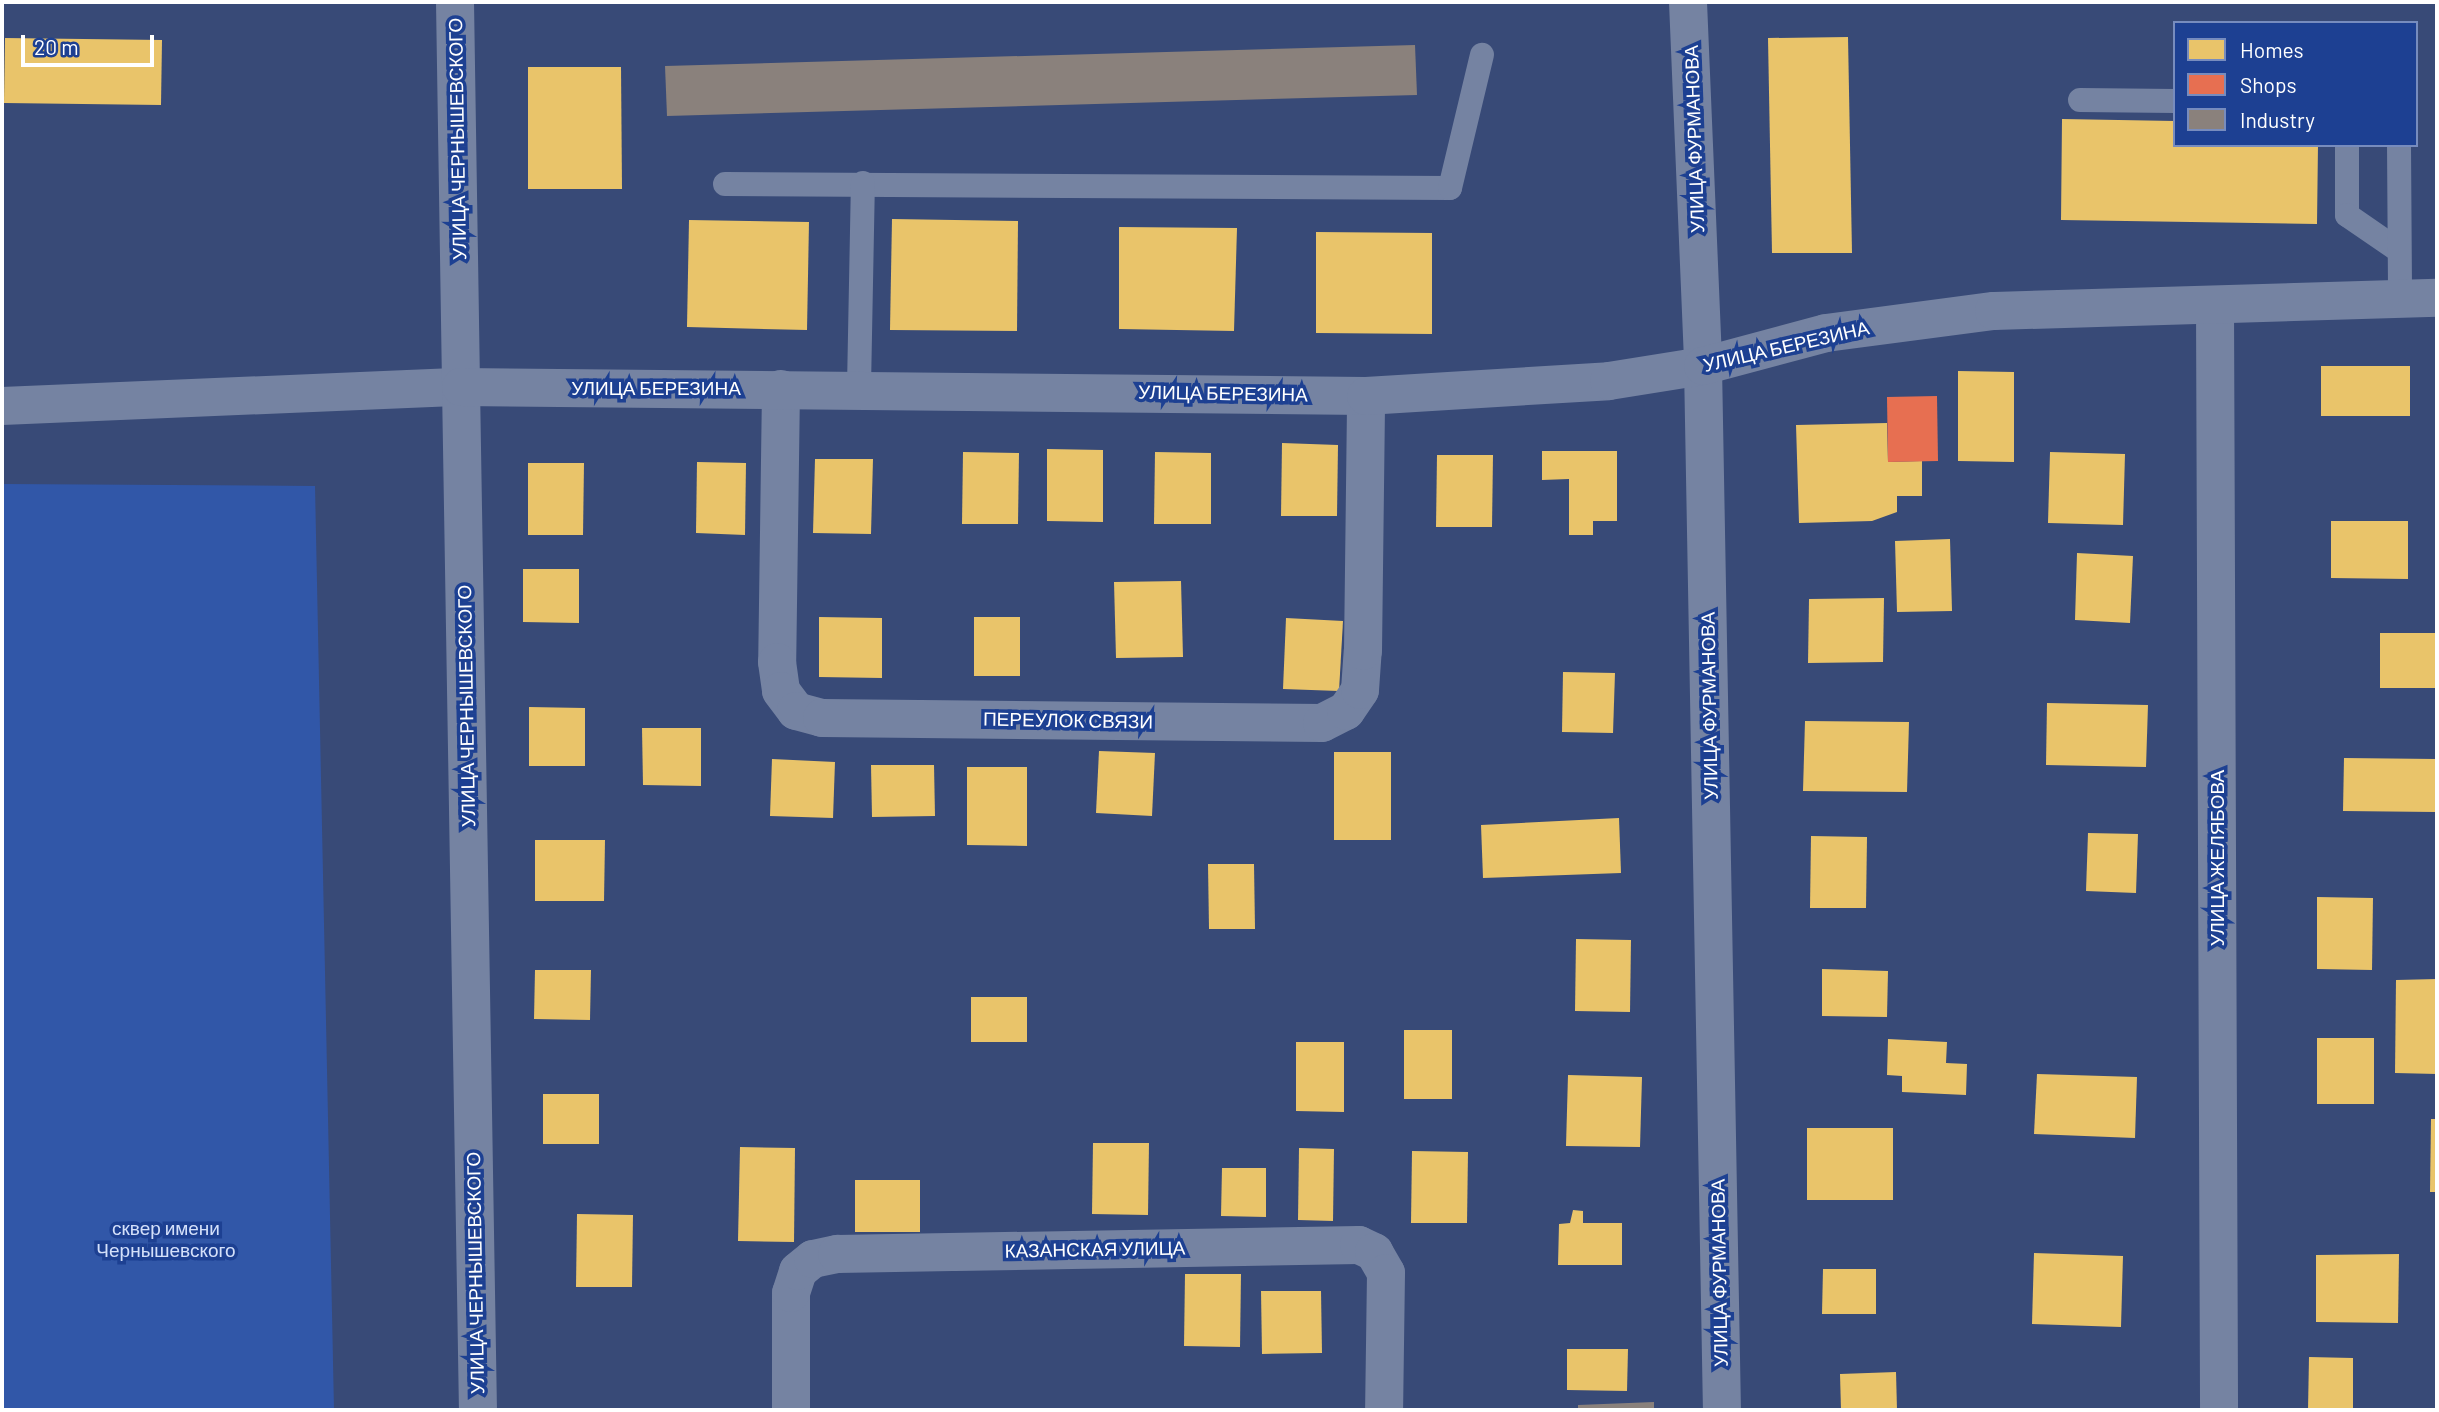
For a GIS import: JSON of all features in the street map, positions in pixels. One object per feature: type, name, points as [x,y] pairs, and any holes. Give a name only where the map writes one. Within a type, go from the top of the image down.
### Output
[{"type":"street","name":"УЛИЦА ЧЕРНЫШЕВСКОГО","points":[[455,2],[478,1410]]},
{"type":"street","name":"УЛИЦА ФУРМАНОВА","points":[[1688,2],[1703,366],[1722,1410]]},
{"type":"street","name":"УЛИЦА БЕРЕЗИНА","points":[[2,406],[461,387],[859,387],[1366,396],[1609,381],[1703,366],[1826,333],[1994,311],[2437,298]]},
{"type":"street","name":"УЛИЦА ЖЕЛЯБОВА","points":[[2215,306],[2218,1410]]},
{"type":"street","name":"ПЕРЕУЛОК СВЯЗИ","points":[[781,389],[777,662],[781,691],[796,711],[822,718],[1322,723],[1346,711],[1360,690],[1363,651],[1366,396]]},
{"type":"street","name":"КАЗАНСКАЯ УЛИЦА","points":[[791,1410],[791,1293],[798,1271],[813,1259],[836,1254],[1359,1245],[1374,1252],[1386,1273],[1384,1410]]},
{"type":"lane","points":[[724,184],[1450,188],[1482,55]]},
{"type":"lane","points":[[2080,100],[2173,101]]},
{"type":"lane","points":[[2347,147],[2347,215],[2398,250]]},
{"type":"lane","points":[[2399,147],[2400,298]]},
{"type":"lane","points":[[859,387],[863,183]]},
{"type":"green space","name":"сквер имени Чернышевского","points":[[2,484],[315,486],[334,1410],[2,1410]]},
{"type":"building: Homes","points":[[1848,37],[1852,253],[1772,253],[1768,38]]},
{"type":"building: Homes","points":[[5,38],[162,40],[161,105],[4,103]]},
{"type":"building: Homes","points":[[528,67],[621,67],[622,189],[528,189]]},
{"type":"building: Homes","points":[[2062,119],[2173,121],[2173,147],[2318,147],[2317,224],[2061,220]]},
{"type":"building: Homes","points":[[892,219],[1018,221],[1017,331],[890,330]]},
{"type":"building: Homes","points":[[689,220],[809,222],[807,330],[687,327]]},
{"type":"building: Homes","points":[[1119,227],[1237,228],[1234,331],[1119,329]]},
{"type":"building: Homes","points":[[1316,232],[1432,233],[1432,334],[1316,333]]},
{"type":"building: Homes","points":[[2321,366],[2410,366],[2410,416],[2321,416]]},
{"type":"building: Homes","points":[[1958,371],[2014,372],[2014,462],[1958,461]]},
{"type":"building: Homes","points":[[1887,423],[1888,462],[1922,461],[1922,496],[1897,496],[1897,512],[1872,521],[1799,523],[1796,425]]},
{"type":"building: Homes","points":[[1282,443],[1338,445],[1337,516],[1281,516]]},
{"type":"building: Homes","points":[[1047,449],[1103,450],[1103,522],[1047,521]]},
{"type":"building: Homes","points":[[1542,451],[1617,451],[1617,521],[1593,521],[1593,535],[1569,535],[1569,479],[1542,480]]},
{"type":"building: Homes","points":[[963,452],[1019,453],[1018,524],[962,524]]},
{"type":"building: Homes","points":[[1155,452],[1211,453],[1211,524],[1154,524]]},
{"type":"building: Homes","points":[[2050,452],[2125,454],[2123,525],[2048,523]]},
{"type":"building: Homes","points":[[1437,455],[1493,455],[1492,527],[1436,527]]},
{"type":"building: Homes","points":[[815,459],[873,459],[871,534],[813,533]]},
{"type":"building: Homes","points":[[697,462],[746,463],[745,535],[696,533]]},
{"type":"building: Homes","points":[[528,463],[584,463],[583,535],[528,535]]},
{"type":"building: Homes","points":[[2331,521],[2408,521],[2408,579],[2331,578]]},
{"type":"building: Homes","points":[[1950,539],[1952,611],[1897,612],[1895,541]]},
{"type":"building: Homes","points":[[2077,553],[2133,556],[2130,623],[2075,620]]},
{"type":"building: Homes","points":[[523,569],[579,569],[579,623],[523,622]]},
{"type":"building: Homes","points":[[1181,581],[1183,657],[1116,658],[1114,582]]},
{"type":"building: Homes","points":[[1884,598],[1883,662],[1808,663],[1809,599]]},
{"type":"building: Homes","points":[[819,617],[882,618],[882,678],[819,677]]},
{"type":"building: Homes","points":[[974,617],[1020,617],[1020,676],[974,676]]},
{"type":"building: Homes","points":[[1286,618],[1343,621],[1339,691],[1283,689]]},
{"type":"building: Homes","points":[[2380,633],[2435,633],[2436,688],[2380,688]]},
{"type":"building: Homes","points":[[1563,672],[1615,673],[1613,733],[1562,732]]},
{"type":"building: Homes","points":[[2047,703],[2148,705],[2146,767],[2046,765]]},
{"type":"building: Homes","points":[[529,707],[585,708],[585,766],[529,766]]},
{"type":"building: Homes","points":[[1805,721],[1909,722],[1907,792],[1803,791]]},
{"type":"building: Homes","points":[[642,728],[701,728],[701,786],[643,785]]},
{"type":"building: Homes","points":[[1099,751],[1155,753],[1152,816],[1096,813]]},
{"type":"building: Homes","points":[[1334,752],[1391,752],[1391,840],[1334,840]]},
{"type":"building: Homes","points":[[2344,758],[2436,759],[2435,812],[2343,811]]},
{"type":"building: Homes","points":[[772,759],[835,762],[833,818],[770,816]]},
{"type":"building: Homes","points":[[871,765],[934,765],[935,816],[872,817]]},
{"type":"building: Homes","points":[[967,767],[1027,767],[1027,846],[967,845]]},
{"type":"building: Homes","points":[[1619,818],[1621,873],[1483,878],[1481,825]]},
{"type":"building: Homes","points":[[2088,833],[2138,834],[2136,893],[2086,891]]},
{"type":"building: Homes","points":[[1811,836],[1867,837],[1866,908],[1810,908]]},
{"type":"building: Homes","points":[[535,840],[605,840],[604,901],[535,901]]},
{"type":"building: Homes","points":[[1208,864],[1254,864],[1255,929],[1209,929]]},
{"type":"building: Homes","points":[[2317,897],[2373,898],[2372,970],[2317,969]]},
{"type":"building: Homes","points":[[1576,939],[1631,940],[1630,1012],[1575,1011]]},
{"type":"building: Homes","points":[[1822,969],[1888,971],[1887,1017],[1822,1016]]},
{"type":"building: Homes","points":[[535,970],[591,970],[590,1020],[534,1019]]},
{"type":"building: Homes","points":[[2437,979],[2437,1074],[2395,1073],[2396,980]]},
{"type":"building: Homes","points":[[971,997],[1027,997],[1027,1042],[971,1042]]},
{"type":"building: Homes","points":[[1404,1030],[1452,1030],[1452,1099],[1404,1099]]},
{"type":"building: Homes","points":[[2317,1038],[2374,1038],[2374,1104],[2317,1104]]},
{"type":"building: Homes","points":[[1888,1039],[1947,1042],[1946,1063],[1967,1064],[1966,1095],[1902,1092],[1902,1076],[1887,1075]]},
{"type":"building: Homes","points":[[1296,1042],[1344,1042],[1344,1112],[1296,1111]]},
{"type":"building: Homes","points":[[2037,1074],[2137,1077],[2135,1138],[2034,1134]]},
{"type":"building: Homes","points":[[1568,1075],[1642,1077],[1640,1147],[1566,1146]]},
{"type":"building: Homes","points":[[543,1094],[599,1094],[599,1144],[543,1144]]},
{"type":"building: Homes","points":[[2431,1119],[2437,1119],[2437,1192],[2430,1192]]},
{"type":"building: Homes","points":[[1807,1128],[1893,1128],[1893,1200],[1807,1200]]},
{"type":"building: Homes","points":[[1093,1143],[1149,1143],[1148,1215],[1092,1214]]},
{"type":"building: Homes","points":[[740,1147],[795,1148],[794,1242],[738,1241]]},
{"type":"building: Homes","points":[[1299,1148],[1334,1149],[1333,1221],[1298,1220]]},
{"type":"building: Homes","points":[[1412,1151],[1468,1152],[1467,1223],[1411,1223]]},
{"type":"building: Homes","points":[[1222,1168],[1266,1168],[1266,1217],[1221,1216]]},
{"type":"building: Homes","points":[[855,1180],[920,1180],[920,1232],[855,1232]]},
{"type":"building: Homes","points":[[1573,1210],[1583,1211],[1583,1223],[1622,1223],[1622,1265],[1558,1265],[1559,1224],[1570,1223]]},
{"type":"building: Homes","points":[[577,1214],[633,1215],[632,1287],[576,1287]]},
{"type":"building: Homes","points":[[2034,1253],[2123,1256],[2121,1327],[2032,1324]]},
{"type":"building: Homes","points":[[2399,1254],[2398,1323],[2316,1322],[2316,1255]]},
{"type":"building: Homes","points":[[1823,1269],[1876,1269],[1876,1314],[1822,1314]]},
{"type":"building: Homes","points":[[1185,1274],[1241,1274],[1240,1347],[1184,1346]]},
{"type":"building: Homes","points":[[1261,1291],[1321,1291],[1322,1353],[1262,1354]]},
{"type":"building: Homes","points":[[1567,1349],[1628,1349],[1627,1391],[1567,1390]]},
{"type":"building: Homes","points":[[2309,1357],[2353,1358],[2353,1410],[2308,1410]]},
{"type":"building: Homes","points":[[1896,1372],[1897,1410],[1841,1410],[1840,1374]]},
{"type":"building: Shops","points":[[1937,396],[1938,461],[1888,462],[1887,397]]},
{"type":"building: Industry","points":[[1415,45],[1417,95],[667,116],[665,66]]},
{"type":"building: Industry","points":[[1654,1402],[1654,1410],[1578,1410],[1578,1405]]}]
